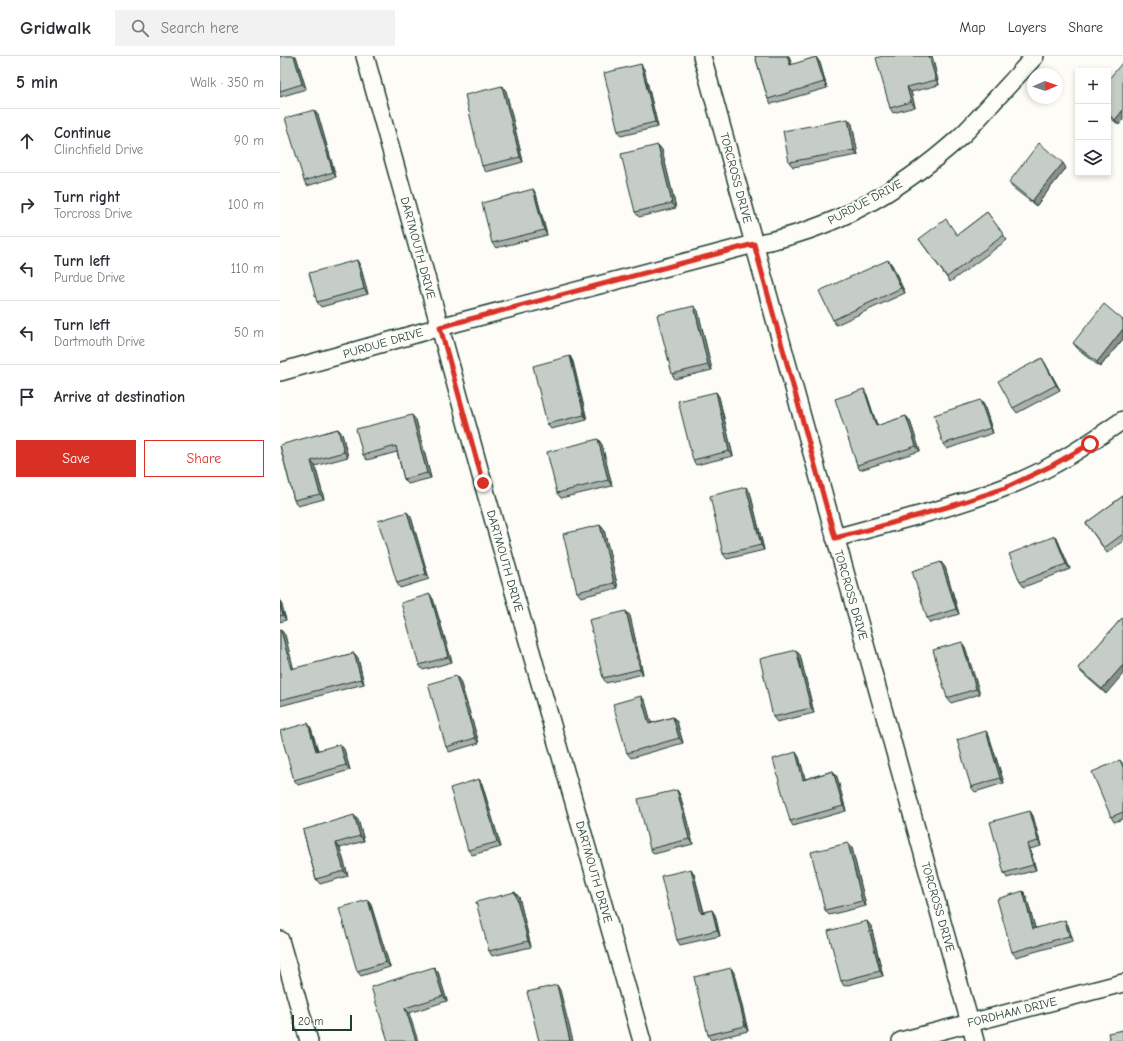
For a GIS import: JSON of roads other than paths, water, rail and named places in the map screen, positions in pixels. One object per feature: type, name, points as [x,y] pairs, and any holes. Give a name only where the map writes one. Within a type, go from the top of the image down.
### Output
[{"type":"street","name":"DARTMOUTH DRIVE","points":[[365,56],[483,483],[642,1041]]},
{"type":"street","name":"TORCROSS DRIVE","points":[[702,56],[975,1041]]},
{"type":"street","name":"PURDUE DRIVE","points":[[280,372],[440,327],[754,244],[771,241],[814,228],[848,214],[884,195],[912,176],[960,138],[1035,56]]},
{"type":"street","points":[[835,538],[954,505],[1005,488],[1057,463],[1090,444],[1123,420]]},
{"type":"street","points":[[280,940],[309,1041]]},
{"type":"street","name":"FORDHAM DRIVE","points":[[901,1041],[1123,983]]}]
